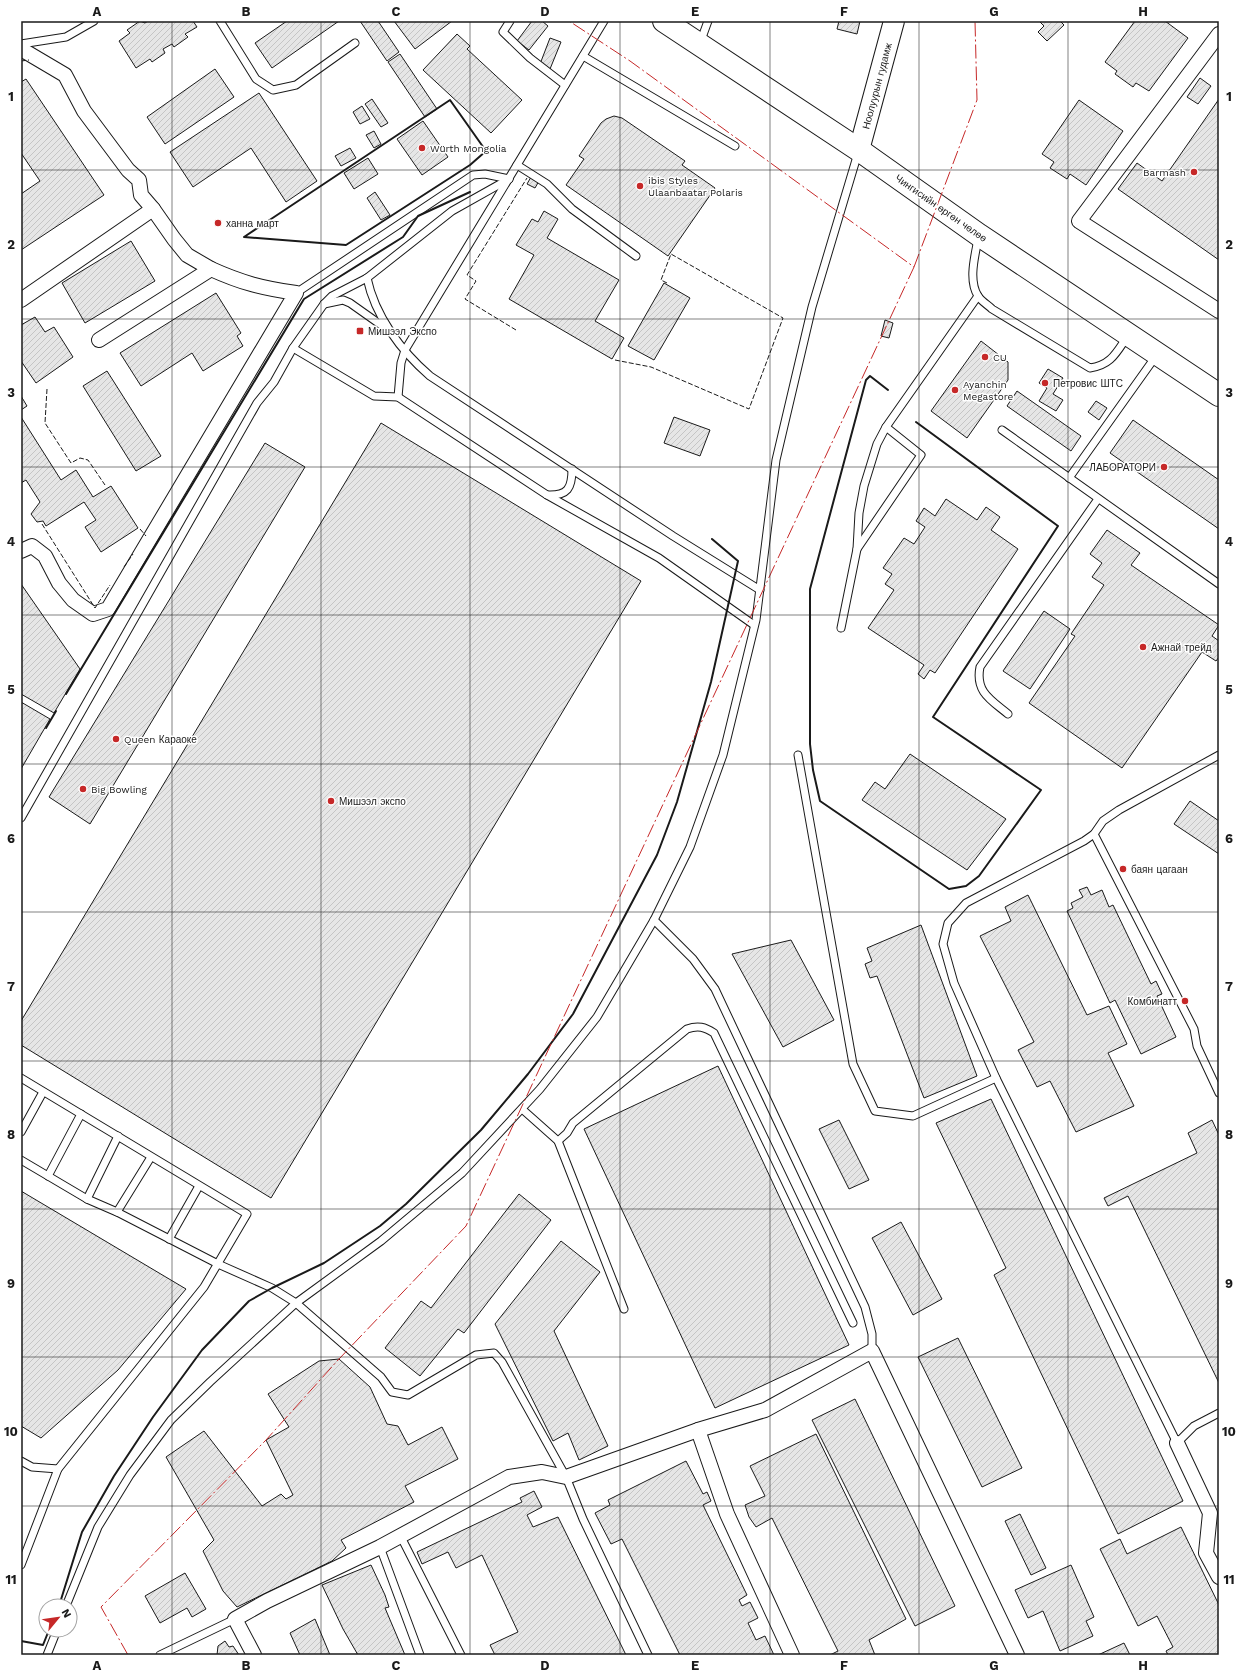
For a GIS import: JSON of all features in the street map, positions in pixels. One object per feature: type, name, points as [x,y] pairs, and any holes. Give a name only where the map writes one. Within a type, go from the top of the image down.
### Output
[{"type":"highway","name":"Чингисийн өргөн чөлөө","points":[[664,21],[859,150],[979,235],[1219,395]]},
{"type":"street","name":"Ноолуурын гудамж","points":[[859,150],[894,21]]},
{"type":"street","points":[[1219,34],[1079,221],[1219,311]]},
{"type":"street","points":[[21,49],[65,75],[84,111],[128,170],[139,180],[141,195],[187,255],[211,269],[238,281],[261,288],[296,293],[108,610],[93,614],[73,600],[59,583],[45,556],[32,546],[21,551]]},
{"type":"street","points":[[21,300],[153,209]]},
{"type":"street","points":[[99,340],[211,269]]},
{"type":"street","points":[[254,1655],[235,1619],[267,1601],[380,1547],[508,1477],[542,1472],[566,1478],[698,1430],[765,1410],[872,1351],[1017,1655]]},
{"type":"street","points":[[698,1430],[727,1514],[792,1655]]},
{"type":"street","points":[[1177,1442],[1210,1513],[1206,1553],[1219,1577]]},
{"type":"lane","points":[[21,44],[66,37],[94,21]]},
{"type":"lane","points":[[220,21],[256,79],[273,90],[296,85],[355,43]]},
{"type":"lane","points":[[510,21],[503,32],[530,58],[565,85]]},
{"type":"lane","points":[[398,397],[401,363],[405,350],[604,21]]},
{"type":"lane","points":[[700,45],[708,21]]},
{"type":"lane","points":[[583,56],[735,146]]},
{"type":"lane","points":[[69,1598],[98,1526],[130,1475],[171,1420],[296,1303],[381,1241],[462,1173],[540,1089],[597,1017],[654,920],[690,847],[723,755],[754,625],[760,590],[776,460],[812,308],[859,150]]},
{"type":"lane","points":[[517,165],[547,184],[572,209],[636,256]]},
{"type":"lane","points":[[296,293],[354,253],[386,235],[473,176],[485,174],[509,179]]},
{"type":"lane","points":[[21,818],[253,410],[274,382],[293,348],[324,304],[332,296],[348,286],[367,278],[452,211],[509,179]]},
{"type":"lane","points":[[979,235],[973,271],[978,296],[992,309],[1090,368],[1101,366],[1110,360],[1128,335]]},
{"type":"lane","points":[[367,278],[373,301],[393,333],[411,358],[430,376],[760,590]]},
{"type":"lane","points":[[841,628],[857,549],[859,513],[864,486],[877,444],[886,427],[978,296]]},
{"type":"lane","points":[[324,304],[343,300],[350,302],[384,328],[393,333]]},
{"type":"lane","points":[[293,348],[374,396],[398,397],[547,495],[660,558],[754,625]]},
{"type":"lane","points":[[1069,478],[1158,354]]},
{"type":"lane","points":[[857,549],[921,455],[886,427]]},
{"type":"lane","points":[[1002,430],[1219,584]]},
{"type":"lane","points":[[547,495],[558,495],[567,491],[572,483],[572,469]]},
{"type":"lane","points":[[1008,714],[985,694],[981,688],[978,677],[980,667],[1098,499]]},
{"type":"lane","points":[[1219,754],[1119,810],[1103,821],[1094,834],[1084,841],[966,903],[948,924],[943,944],[954,983],[996,1078],[1177,1442],[1194,1426],[1219,1413]]},
{"type":"lane","points":[[798,755],[853,1064],[875,1111],[913,1116],[996,1078]]},
{"type":"lane","points":[[1094,834],[1194,1029],[1197,1046],[1219,1093]]},
{"type":"lane","points":[[654,920],[693,959],[715,988],[865,1307],[872,1334],[872,1351]]},
{"type":"lane","points":[[558,1141],[567,1133],[573,1123],[687,1029],[694,1026],[705,1027],[714,1033],[852,1324]]},
{"type":"lane","points":[[21,1078],[247,1214],[204,1288],[58,1469],[21,1563]]},
{"type":"lane","points":[[21,1132],[43,1092]]},
{"type":"lane","points":[[522,1109],[558,1141],[624,1309]]},
{"type":"lane","points":[[48,1176],[81,1114]]},
{"type":"lane","points":[[87,1199],[118,1136]]},
{"type":"lane","points":[[117,1212],[151,1157]]},
{"type":"lane","points":[[21,1160],[87,1199],[117,1212],[218,1264],[272,1288],[296,1303],[380,1377],[392,1392],[408,1395],[476,1355],[494,1353],[502,1362],[566,1478],[583,1519],[648,1655]]},
{"type":"lane","points":[[169,1239],[199,1186]]},
{"type":"lane","points":[[21,1461],[32,1467],[58,1469]]},
{"type":"lane","points":[[400,1535],[461,1655]]},
{"type":"lane","points":[[380,1547],[420,1655]]},
{"type":"lane","points":[[160,1655],[235,1619]]},
{"type":"lane","points":[[47,1655],[54,1638]]},
{"type":"building","points":[[140,21],[145,23],[148,21],[193,21],[197,27],[185,34],[188,37],[174,47],[172,44],[163,49],[165,53],[152,62],[150,59],[136,68],[119,41],[130,33],[127,30]]},
{"type":"building","points":[[287,21],[339,21],[272,68],[255,43]]},
{"type":"building","points":[[360,21],[378,21],[399,52],[387,61]]},
{"type":"building","points":[[394,21],[452,21],[415,49]]},
{"type":"building","points":[[532,21],[542,21],[548,26],[529,50],[517,41]]},
{"type":"building","points":[[839,21],[860,21],[857,34],[837,29]]},
{"type":"building","points":[[1039,21],[1060,21],[1064,25],[1047,41],[1038,32],[1044,26]]},
{"type":"building","points":[[1135,21],[1165,21],[1188,38],[1149,91],[1136,83],[1133,87],[1115,74],[1117,71],[1105,62]]},
{"type":"building","points":[[457,34],[470,46],[467,49],[522,100],[491,133],[423,70]]},
{"type":"building","points":[[550,38],[561,42],[550,69],[540,64]]},
{"type":"building","points":[[400,54],[437,109],[425,117],[388,62]]},
{"type":"building","points":[[215,69],[234,97],[165,144],[147,117]]},
{"type":"building","points":[[1200,78],[1211,86],[1198,104],[1187,97]]},
{"type":"building","points":[[26,79],[104,195],[21,250],[21,194],[40,181],[21,153],[21,82]]},
{"type":"building","points":[[259,93],[317,181],[286,202],[251,148],[193,187],[170,152]]},
{"type":"building","points":[[372,99],[388,123],[381,127],[365,104]]},
{"type":"building","name":"Barmash","points":[[1219,99],[1219,260],[1118,189],[1137,163],[1162,181]]},
{"type":"building","points":[[1079,100],[1123,131],[1086,185],[1070,174],[1067,179],[1050,168],[1054,162],[1042,154]]},
{"type":"building","points":[[362,106],[370,119],[360,124],[353,112]]},
{"type":"building","name":"ibis Styles Ulaanbaatar Polaris","points":[[614,116],[622,118],[685,161],[682,165],[715,188],[668,256],[566,185],[584,159],[579,156],[601,123]]},
{"type":"building","name":"Würth Mongolia","points":[[423,121],[448,157],[422,175],[397,139]]},
{"type":"building","points":[[374,131],[381,144],[374,148],[366,135]]},
{"type":"building","points":[[350,148],[356,158],[341,166],[335,156]]},
{"type":"building","points":[[368,158],[378,174],[354,189],[344,173]]},
{"type":"building","points":[[531,177],[539,181],[535,188],[527,184]]},
{"type":"building","points":[[375,192],[390,215],[381,220],[367,198]]},
{"type":"building","points":[[544,211],[558,219],[547,238],[619,280],[595,321],[624,338],[612,359],[509,299],[534,255],[516,245],[532,219],[538,222]]},
{"type":"building","points":[[131,241],[155,281],[85,323],[62,283]]},
{"type":"building","points":[[664,283],[690,298],[654,360],[628,346]]},
{"type":"building","points":[[216,293],[241,333],[237,336],[243,346],[203,371],[192,353],[141,386],[120,353]]},
{"type":"building","points":[[35,317],[45,332],[54,327],[73,357],[36,383],[21,361],[21,325]]},
{"type":"building","points":[[885,320],[893,323],[889,338],[881,336]]},
{"type":"building","points":[[981,341],[1008,362],[1008,380],[967,438],[931,411]]},
{"type":"building","points":[[1048,369],[1063,378],[1053,394],[1063,400],[1056,411],[1039,401],[1047,388],[1039,383]]},
{"type":"building","points":[[107,371],[161,456],[136,471],[83,386]]},
{"type":"building","points":[[1017,391],[1081,436],[1071,451],[1007,406]]},
{"type":"building","points":[[21,396],[27,406],[21,410]]},
{"type":"building","points":[[1096,401],[1107,408],[1099,420],[1088,412]]},
{"type":"building","points":[[21,417],[61,480],[76,470],[93,497],[111,486],[138,528],[101,552],[85,527],[96,520],[84,502],[46,526],[43,521],[37,522],[31,514],[40,502],[26,480],[21,483]]},
{"type":"building","points":[[674,417],[710,430],[700,456],[664,443]]},
{"type":"building","name":"ЛАБОРАТОРИ","points":[[1133,420],[1219,480],[1219,529],[1110,453]]},
{"type":"building","name":"Мишээл экспо","points":[[381,423],[641,581],[271,1198],[21,1045],[21,1021]]},
{"type":"building","points":[[265,443],[305,467],[90,824],[49,797]]},
{"type":"building","points":[[946,499],[977,520],[986,507],[1000,517],[991,530],[1018,549],[935,673],[930,670],[924,679],[918,674],[924,665],[868,628],[894,590],[885,584],[892,574],[883,568],[904,538],[914,544],[925,527],[916,521],[924,508],[935,516]]},
{"type":"building","name":"Ажнай трейд","points":[[1107,530],[1140,553],[1131,565],[1219,625],[1212,636],[1219,641],[1219,657],[1216,661],[1202,652],[1122,768],[1029,703],[1075,636],[1071,634],[1104,585],[1092,577],[1102,563],[1090,554]]},
{"type":"building","points":[[21,584],[80,669],[54,713],[21,694]]},
{"type":"building","points":[[1044,611],[1070,629],[1030,689],[1003,671]]},
{"type":"building","points":[[21,702],[50,719],[21,769]]},
{"type":"building","points":[[910,754],[1006,819],[967,870],[862,800],[875,782],[885,789]]},
{"type":"building","points":[[1190,801],[1219,821],[1219,854],[1174,824]]},
{"type":"building","points":[[1087,887],[1091,895],[1102,890],[1109,907],[1113,905],[1151,984],[1156,981],[1162,994],[1157,996],[1176,1037],[1141,1054],[1115,1000],[1110,1003],[1067,911],[1073,908],[1071,903],[1083,897],[1079,890]]},
{"type":"building","points":[[1028,895],[1087,1015],[1109,1006],[1127,1044],[1108,1053],[1134,1106],[1076,1132],[1050,1081],[1037,1087],[1018,1050],[1034,1042],[980,936],[1011,921],[1005,907]]},
{"type":"building","points":[[921,925],[977,1076],[924,1098],[877,976],[870,978],[865,964],[872,961],[867,948]]},
{"type":"building","points":[[791,940],[834,1020],[783,1047],[732,954]]},
{"type":"building","points":[[718,1066],[849,1345],[715,1408],[584,1129]]},
{"type":"building","points":[[991,1099],[1183,1501],[1118,1534],[994,1275],[1006,1268],[936,1123]]},
{"type":"building","points":[[839,1120],[869,1180],[849,1189],[819,1129]]},
{"type":"building","points":[[1212,1120],[1219,1135],[1219,1383],[1128,1196],[1108,1206],[1104,1198],[1197,1153],[1188,1133]]},
{"type":"building","points":[[21,1191],[186,1289],[118,1370],[41,1438],[21,1426]]},
{"type":"building","points":[[519,1194],[551,1220],[464,1333],[458,1329],[420,1376],[385,1348],[421,1301],[431,1308]]},
{"type":"building","points":[[901,1222],[942,1299],[913,1315],[872,1238]]},
{"type":"building","points":[[561,1241],[600,1272],[554,1331],[608,1446],[579,1460],[568,1433],[553,1441],[495,1324]]},
{"type":"building","points":[[958,1338],[1022,1468],[982,1487],[918,1357]]},
{"type":"building","points":[[339,1359],[370,1387],[387,1424],[398,1426],[408,1445],[442,1427],[458,1459],[405,1486],[414,1502],[341,1540],[346,1548],[332,1561],[237,1607],[223,1591],[203,1551],[214,1540],[166,1457],[204,1431],[262,1506],[281,1494],[286,1499],[293,1495],[266,1440],[289,1427],[268,1394],[319,1361]]},
{"type":"building","points":[[855,1399],[955,1606],[915,1626],[812,1420]]},
{"type":"building","points":[[816,1434],[906,1619],[869,1640],[875,1655],[830,1655],[838,1651],[772,1518],[756,1527],[749,1517],[745,1505],[765,1496],[750,1466]]},
{"type":"building","points":[[686,1461],[703,1494],[707,1492],[711,1501],[703,1505],[747,1595],[739,1600],[742,1606],[750,1602],[758,1618],[748,1623],[756,1640],[765,1636],[774,1655],[680,1655],[622,1539],[611,1544],[595,1513],[610,1505],[608,1500]]},
{"type":"building","points":[[534,1491],[542,1507],[527,1515],[533,1527],[558,1517],[626,1655],[495,1655],[490,1645],[518,1632],[482,1555],[456,1568],[448,1552],[422,1564],[417,1552],[522,1502],[520,1498]]},
{"type":"building","points":[[1020,1514],[1046,1568],[1031,1575],[1005,1521]]},
{"type":"building","points":[[1181,1527],[1219,1605],[1219,1655],[1168,1655],[1166,1651],[1173,1647],[1157,1616],[1138,1626],[1100,1549],[1120,1539],[1127,1554]]},
{"type":"building","points":[[371,1565],[385,1595],[389,1607],[385,1608],[405,1655],[358,1655],[343,1629],[322,1585]]},
{"type":"building","points":[[1071,1565],[1094,1617],[1086,1621],[1093,1636],[1060,1651],[1043,1611],[1028,1618],[1015,1590]]},
{"type":"building","points":[[185,1573],[206,1609],[192,1617],[187,1608],[160,1623],[145,1596]]},
{"type":"building","points":[[315,1619],[330,1655],[300,1655],[290,1633]]},
{"type":"building","points":[[225,1641],[229,1647],[233,1646],[239,1655],[217,1655],[218,1646]]},
{"type":"building","points":[[1124,1643],[1130,1655],[1098,1655]]},
{"type":"fence","points":[[21,61],[29,60]]},
{"type":"fence","points":[[516,330],[465,299],[476,281],[467,275],[527,178]]},
{"type":"fence","points":[[615,360],[651,367],[749,409],[783,318],[671,254],[661,280],[667,283]]},
{"type":"fence","points":[[47,389],[45,423],[71,463],[80,458],[88,460],[105,485]]},
{"type":"fence","points":[[42,524],[95,608],[110,585]]},
{"type":"fence","points":[[140,529],[146,536]]},
{"type":"fence","points":[[124,567],[133,554]]},
{"type":"wall","points":[[450,100],[486,151],[470,165],[346,245],[244,237],[450,100]]},
{"type":"wall","points":[[66,694],[304,299],[403,237],[418,216],[470,192]]},
{"type":"wall","points":[[888,390],[870,376],[866,380],[810,589],[810,744],[813,770],[820,801],[949,889],[966,886],[979,876],[1041,790],[933,717],[1058,526],[916,422]]},
{"type":"wall","points":[[61,1598],[82,1532],[114,1476],[153,1417],[202,1350],[249,1301],[272,1288],[324,1263],[380,1226],[406,1204],[481,1130],[528,1074],[573,1014],[657,855],[677,802],[711,682],[738,561],[712,539]]},
{"type":"wall","points":[[46,728],[56,711]]},
{"type":"wall","points":[[21,1641],[43,1645],[46,1638]]},
{"type":"power","points":[[128,1655],[101,1607],[266,1440],[339,1359],[466,1226],[914,267],[630,61],[569,21]]},
{"type":"power","points":[[914,267],[977,100],[975,21]]},
{"type":"place","name":"Würth Mongolia","points":[[422,148]]},
{"type":"place","name":"Barmash","points":[[1194,172]]},
{"type":"place","name":"ibis Styles Ulaanbaatar Polaris","points":[[640,186]]},
{"type":"place","name":"ханна март","points":[[218,223]]},
{"type":"place","name":"Мишээл Экспо","points":[[360,331]]},
{"type":"place","name":"CU","points":[[985,357]]},
{"type":"place","name":"Петровис ШТС","points":[[1045,383]]},
{"type":"place","name":"Ayanchin Megastore","points":[[955,390]]},
{"type":"place","name":"ЛАБОРАТОРИ","points":[[1164,467]]},
{"type":"place","name":"Ажнай трейд","points":[[1143,647]]},
{"type":"place","name":"Queen Караоке","points":[[116,739]]},
{"type":"place","name":"Big Bowling","points":[[83,789]]},
{"type":"place","name":"Мишээл экспо","points":[[331,801]]},
{"type":"place","name":"баян цагаан","points":[[1123,869]]},
{"type":"place","name":"Комбинатт","points":[[1185,1001]]}]
